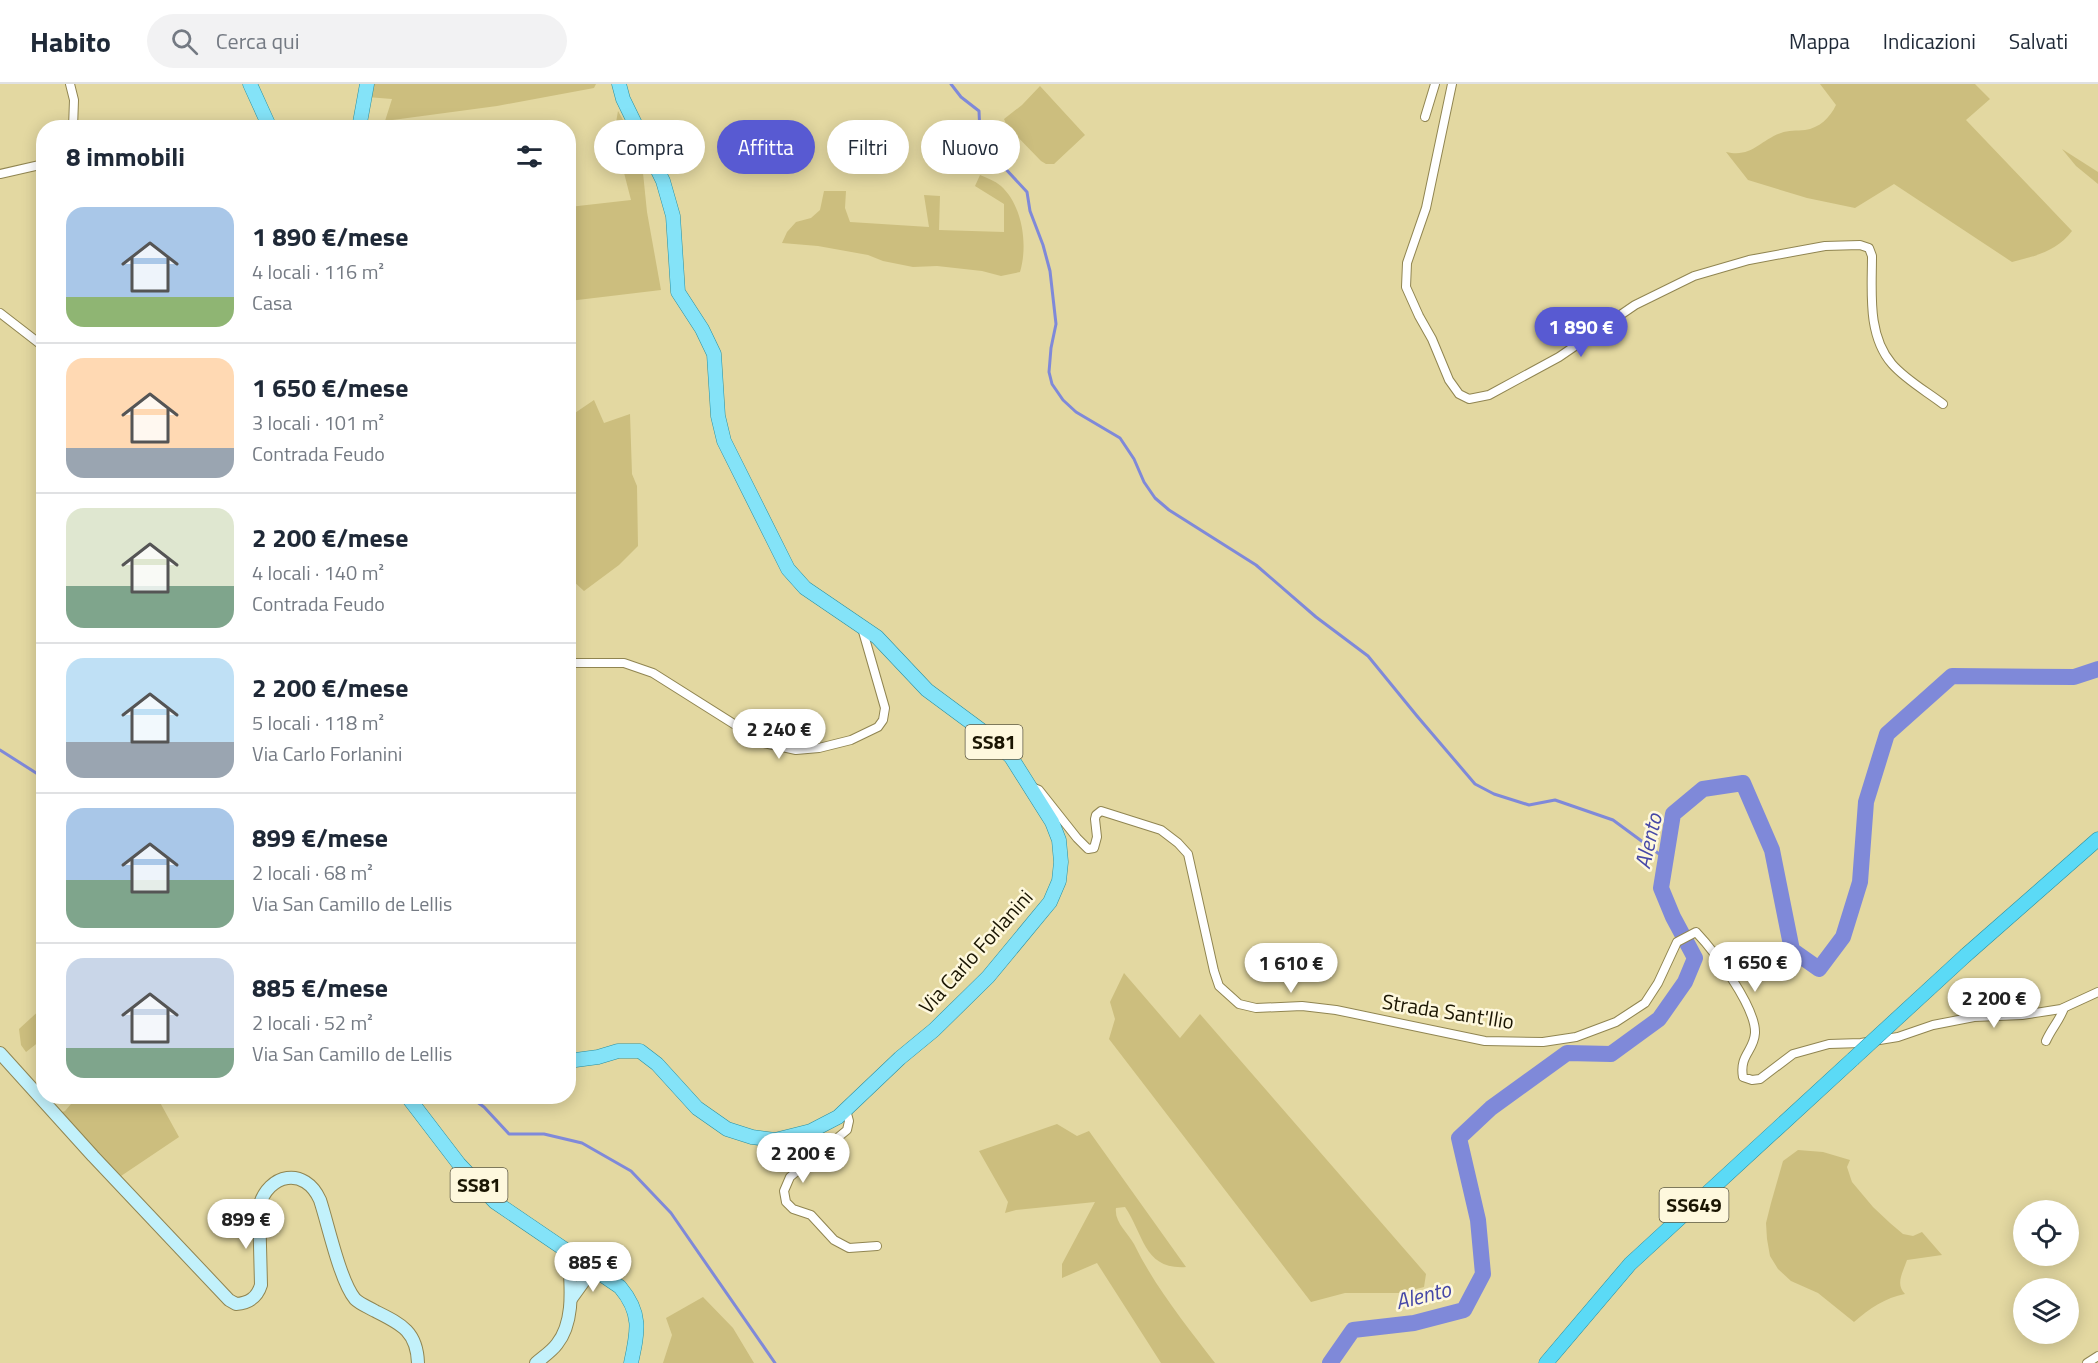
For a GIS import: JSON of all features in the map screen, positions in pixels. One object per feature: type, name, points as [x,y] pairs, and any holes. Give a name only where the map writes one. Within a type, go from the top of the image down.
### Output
[{"type":"highway","name":"SS649","points":[[1546,1363],[1630,1264],[1966,955],[2098,839]]},
{"type":"main road","points":[[250,84],[266,120]]},
{"type":"main road","points":[[360,120],[367,84]]},
{"type":"main road","name":"Via Carlo Forlanini","points":[[576,1059],[598,1057],[629,1049],[640,1051],[657,1064],[697,1108],[727,1129],[752,1137],[775,1140],[812,1131],[846,1110],[988,977],[1050,902],[1056,891],[1060,871],[1059,840],[1052,822],[1011,757],[981,730],[927,690],[877,637],[805,588],[788,569],[724,441],[718,416],[714,354],[702,329],[678,292],[673,216],[663,181],[623,99],[619,84]]},
{"type":"main road","points":[[0,1053],[36,1093]]},
{"type":"main road","points":[[46,1104],[229,1300],[236,1304],[257,1296],[261,1285],[259,1208],[262,1196],[269,1186],[282,1179],[298,1179],[308,1183],[317,1192],[347,1286],[357,1301],[400,1324],[409,1332],[417,1346],[418,1363]]},
{"type":"main road","name":"SS81","points":[[413,1104],[459,1164],[495,1202],[620,1287],[636,1313],[637,1334],[631,1363]]},
{"type":"main road","points":[[536,1363],[558,1343],[566,1327],[571,1299],[569,1254]]},
{"type":"main road","points":[[571,1299],[592,1270]]},
{"type":"street","points":[[70,84],[75,100],[74,120]]},
{"type":"street","points":[[1425,117],[1435,84]]},
{"type":"street","points":[[1452,84],[1426,208],[1407,263],[1406,287],[1449,380],[1459,394],[1469,399],[1489,395],[1559,357],[1635,305],[1694,276],[1749,260],[1814,248],[1860,246],[1869,248],[1872,256],[1873,320],[1880,346],[1901,373],[1944,404]]},
{"type":"street","points":[[0,174],[36,166]]},
{"type":"street","points":[[0,313],[36,341]]},
{"type":"street","points":[[576,663],[624,663],[653,673],[764,743],[796,750],[819,748],[851,740],[878,727],[883,720],[885,708],[862,627]]},
{"type":"street","name":"Strada Sant'Ilio","points":[[1031,787],[1040,790],[1088,849],[1094,848],[1095,819],[1096,815],[1101,812],[1161,830],[1178,843],[1188,854],[1193,870],[1199,910],[1219,986],[1239,1005],[1256,1008],[1302,1006],[1336,1010],[1485,1041],[1544,1042],[1576,1037],[1616,1022],[1645,1003],[1658,983],[1677,942],[1696,932],[1715,952],[1748,1008],[1755,1032],[1751,1046],[1741,1064],[1744,1077],[1760,1079],[1793,1054],[1829,1044],[1861,1043],[1898,1037],[1933,1025],[1974,1017],[2022,1015],[2064,1008]]},
{"type":"street","points":[[2046,1041],[2064,1008],[2098,992]]},
{"type":"street","points":[[846,1110],[849,1121],[847,1130],[790,1177],[784,1191],[786,1202],[793,1209],[811,1215],[834,1240],[849,1248],[877,1246]]},
{"type":"street","points":[[2087,1363],[2098,1356]]},
{"type":"shaded area","points":[[369,84],[596,84],[594,88],[497,106],[392,120],[385,120],[392,99],[367,97]]},
{"type":"shaded area","points":[[1820,84],[1975,84],[1990,99],[1966,120],[2072,231],[2053,248],[2012,262],[1894,184],[1855,208],[1807,198],[1748,180],[1726,152],[1749,151],[1781,133],[1810,129],[1819,125],[1831,114],[1836,105]]},
{"type":"shaded area","points":[[1040,86],[1085,135],[1054,164],[1046,164],[1020,139],[1020,120],[1004,119],[1022,105]]},
{"type":"shaded area","points":[[618,111],[623,120],[616,120]]},
{"type":"shaded area","points":[[2062,149],[2098,172],[2098,184],[2076,166]]},
{"type":"shaded area","points":[[624,174],[643,174],[647,212],[661,290],[576,300],[576,206],[631,200]]},
{"type":"shaded area","points":[[980,175],[1001,186],[1019,215],[1023,239],[1020,272],[1001,276],[982,271],[937,266],[913,267],[883,261],[868,255],[818,246],[782,243],[787,232],[796,222],[811,218],[820,210],[824,191],[846,191],[845,208],[850,222],[929,227],[924,195],[940,196],[939,230],[1004,232],[1004,204],[975,186]]},
{"type":"shaded area","points":[[594,400],[604,423],[630,414],[632,474],[637,486],[638,546],[619,565],[584,591],[576,584],[576,412]]},
{"type":"shaded area","points":[[1124,973],[1180,1038],[1200,1014],[1426,1274],[1424,1287],[1401,1293],[1345,1293],[1311,1302],[1109,1039],[1115,1019],[1110,1002]]},
{"type":"shaded area","points":[[36,1013],[36,1044],[26,1052],[21,1045],[19,1029]]},
{"type":"shaded area","points":[[71,1104],[161,1104],[179,1137],[121,1176],[59,1113],[65,1111]]},
{"type":"shaded area","points":[[1057,1124],[1077,1136],[1089,1131],[1186,1267],[1161,1263],[1153,1257],[1125,1207],[1116,1208],[1119,1223],[1151,1275],[1215,1363],[1161,1363],[1097,1263],[1062,1278],[1062,1264],[1095,1202],[1005,1213],[1008,1202],[979,1151]]},
{"type":"shaded area","points":[[1798,1150],[1823,1152],[1850,1160],[1847,1167],[1852,1182],[1873,1207],[1903,1234],[1913,1236],[1922,1232],[1942,1255],[1907,1260],[1900,1282],[1905,1294],[1878,1304],[1854,1322],[1818,1293],[1791,1281],[1778,1269],[1770,1256],[1766,1223],[1771,1203],[1783,1161]]},
{"type":"shaded area","points":[[703,1297],[733,1328],[754,1363],[663,1363],[672,1335],[666,1318]]},
{"type":"waterway","points":[[951,84],[961,97],[979,111],[980,134],[990,144],[1001,164],[1027,192],[1030,211],[1050,271],[1056,324],[1049,372],[1052,384],[1063,400],[1076,412],[1120,438],[1134,459],[1144,482],[1155,498],[1169,510],[1256,565],[1316,617],[1368,656],[1475,784],[1494,794],[1529,805],[1555,800],[1613,820],[1666,859]]},
{"type":"waterway","name":"Alento","points":[[1330,1363],[1353,1330],[1414,1323],[1464,1310],[1483,1274],[1478,1220],[1459,1138],[1491,1108],[1567,1053],[1611,1054],[1659,1019],[1685,982],[1695,958],[1673,917],[1661,888],[1673,814],[1703,789],[1743,783],[1772,850],[1792,950],[1819,969],[1843,937],[1860,882],[1866,802],[1887,734],[1952,676],[2074,677],[2098,669]]},
{"type":"waterway","points":[[0,750],[36,773]]},
{"type":"waterway","points":[[480,1104],[509,1134],[544,1134],[582,1143],[631,1171],[671,1213],[775,1363]]}]
